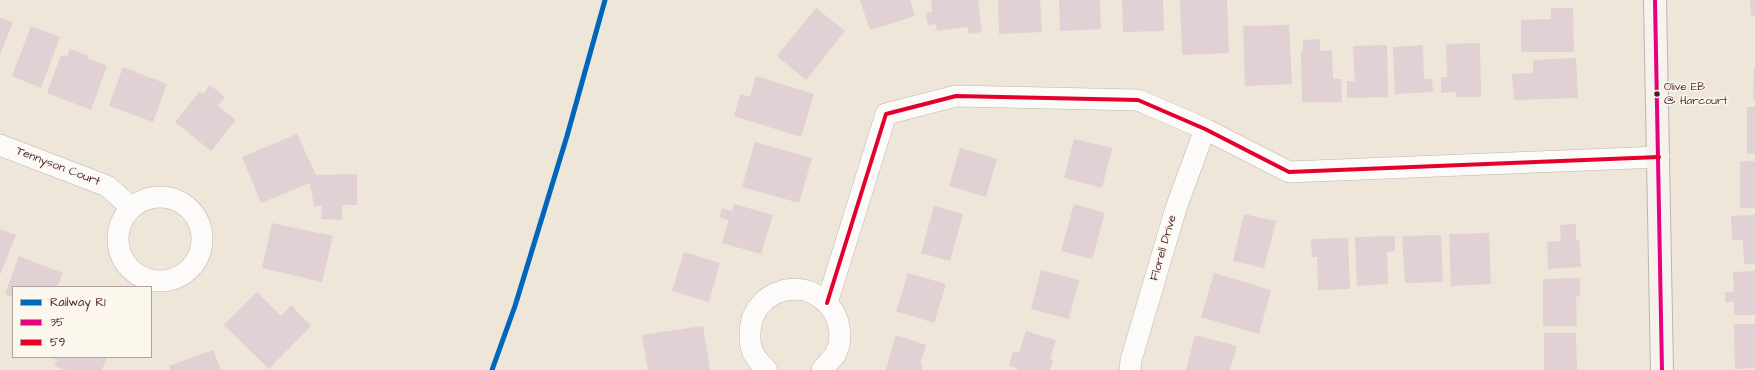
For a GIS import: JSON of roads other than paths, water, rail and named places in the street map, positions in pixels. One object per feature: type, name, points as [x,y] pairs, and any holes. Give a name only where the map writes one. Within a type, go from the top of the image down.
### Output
[{"type":"main road","points":[[1655,0],[1662,370]]},
{"type":"street","points":[[827,303],[886,114],[956,96],[1138,100],[1205,129],[1289,172],[1659,157]]},
{"type":"street","name":"Florell Drive","points":[[1130,370],[1131,360],[1176,208],[1205,129]]},
{"type":"street","name":"Tennyson Court","points":[[0,145],[107,186],[132,208]]},
{"type":"street","points":[[161,197],[182,203],[190,209],[199,221],[203,235],[200,256],[191,268],[180,277],[171,281],[156,282],[137,274],[126,264],[120,251],[118,234],[123,220],[132,208],[144,200],[161,197]]},
{"type":"street","points":[[767,370],[753,353],[750,342],[750,331],[754,314],[765,300],[774,294],[797,289],[808,291],[818,296],[827,303],[834,312],[840,334],[839,345],[835,355],[822,370]]},
{"type":"rail line","name":"R1","points":[[492,370],[515,306],[567,136],[605,0]]},
{"type":"place","name":"Olive EB @ Harcourt","points":[[1657,94]]}]
